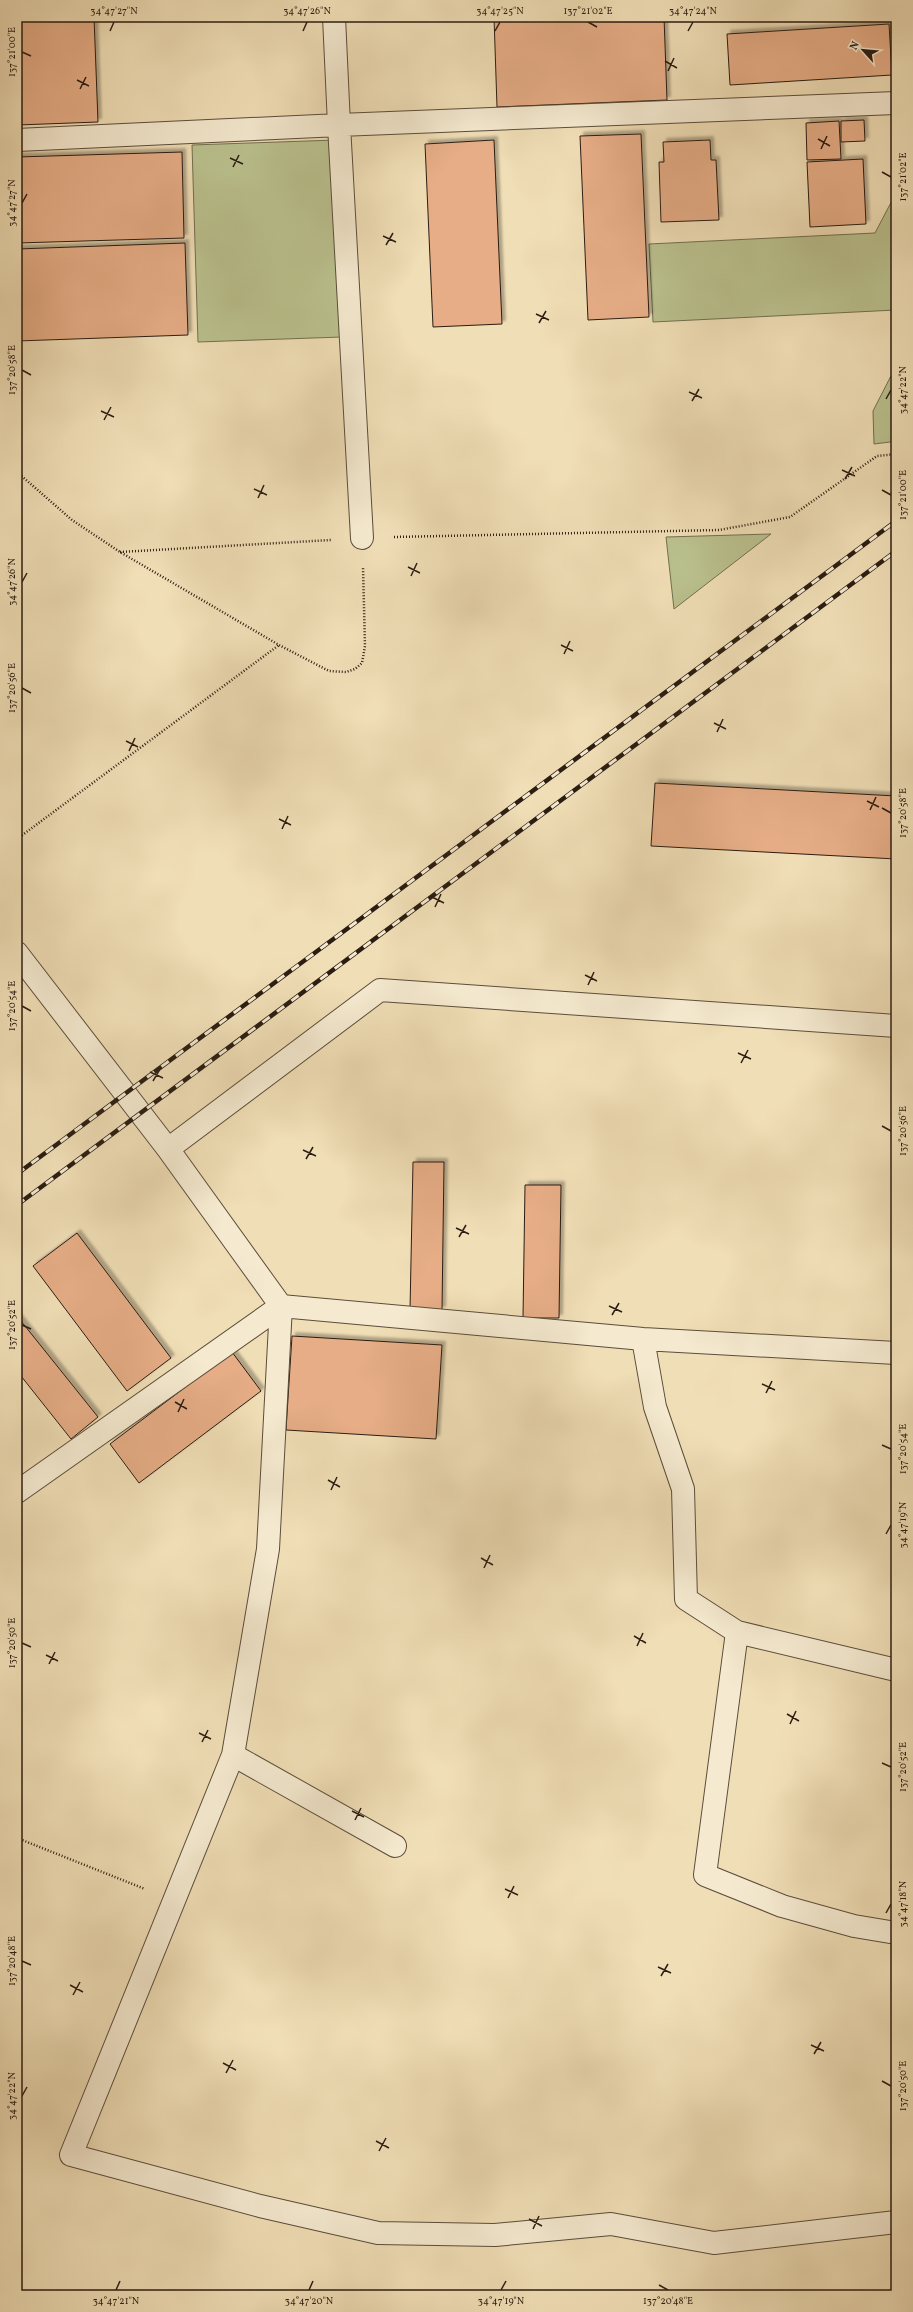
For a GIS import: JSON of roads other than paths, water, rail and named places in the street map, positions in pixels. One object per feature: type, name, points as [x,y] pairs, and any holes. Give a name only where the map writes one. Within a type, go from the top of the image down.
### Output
[{"type":"street","points":[[334,17],[362,538]]},
{"type":"street","points":[[17,140],[339,125],[896,103]]},
{"type":"street","points":[[17,953],[168,1149],[281,1306],[268,1549],[234,1755],[71,2155],[260,2206],[378,2233],[495,2235],[611,2224],[714,2242],[896,2222]]},
{"type":"street","points":[[168,1149],[380,990],[896,1026]]},
{"type":"street","points":[[17,1492],[281,1306],[643,1339],[896,1354]]},
{"type":"street","points":[[643,1339],[655,1407],[683,1489],[686,1598],[737,1632],[896,1670]]},
{"type":"street","points":[[737,1632],[705,1875],[782,1906],[854,1926],[896,1933]]},
{"type":"street","points":[[234,1755],[395,1846]]},
{"type":"railway","points":[[17,1174],[896,521]]},
{"type":"railway","points":[[17,1205],[896,551]]}]
